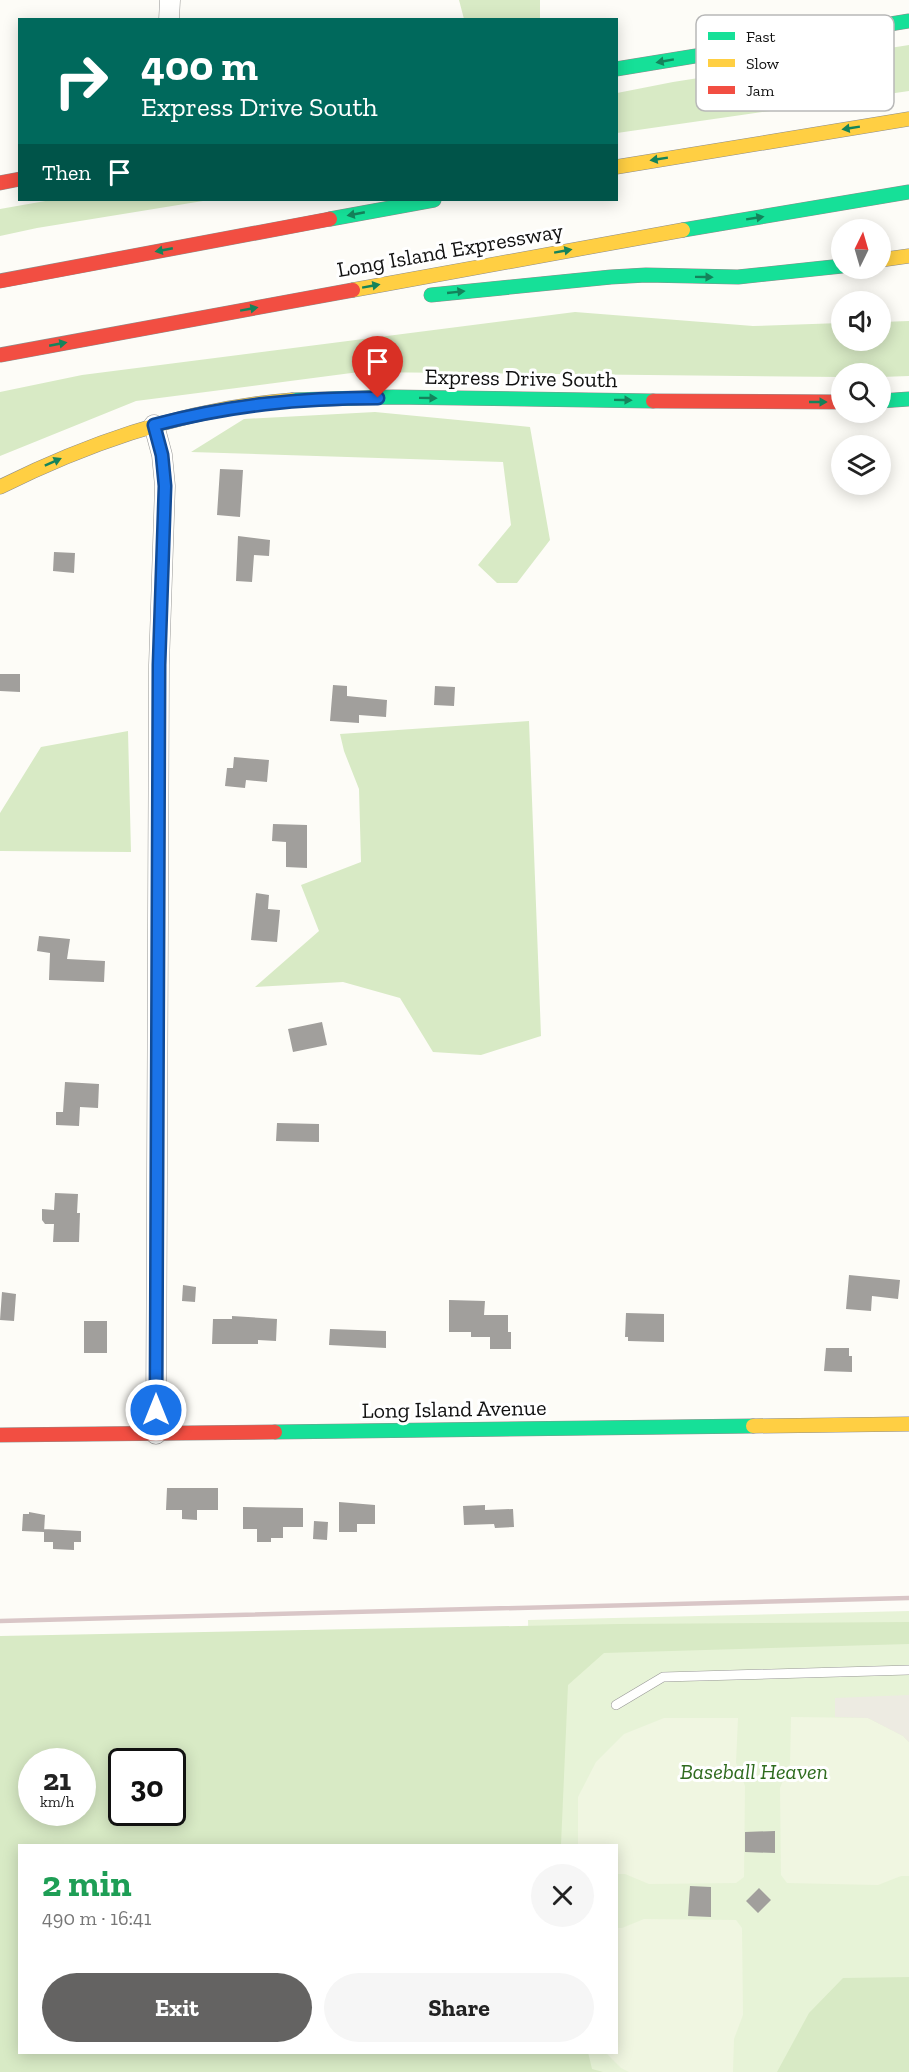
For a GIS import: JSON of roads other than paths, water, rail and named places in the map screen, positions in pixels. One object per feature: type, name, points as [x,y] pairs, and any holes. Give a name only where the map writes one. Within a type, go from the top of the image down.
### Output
[{"type":"main road","points":[[894,23],[909,21]]},
{"type":"main road","points":[[618,69],[696,56]]},
{"type":"main road","points":[[618,166],[909,118]]},
{"type":"main road","points":[[0,183],[18,179]]},
{"type":"main road","name":"Long Island Expressway","points":[[0,355],[651,235],[909,192]]},
{"type":"main road","points":[[0,281],[429,201]]},
{"type":"main road","points":[[891,258],[909,256]]},
{"type":"main road","points":[[423,296],[646,274],[738,277],[831,267]]},
{"type":"main road","points":[[272,304],[377,299]]},
{"type":"main road","name":"Express Drive South","points":[[0,488],[54,461],[154,425],[279,401],[345,398],[831,402]]},
{"type":"main road","points":[[891,400],[909,399]]},
{"type":"main road","name":"Long Island Avenue","points":[[0,1435],[909,1424]]},
{"type":"street","points":[[170,0],[170,18]]},
{"type":"street","points":[[154,425],[162,455],[165,486],[159,665],[156,1434]]},
{"type":"lane","points":[[616,1705],[663,1677],[909,1670]]},
{"type":"railway","points":[[0,1621],[909,1598]]},
{"type":"park label","name":"Baseball Heaven","points":[[754,1771]]}]
